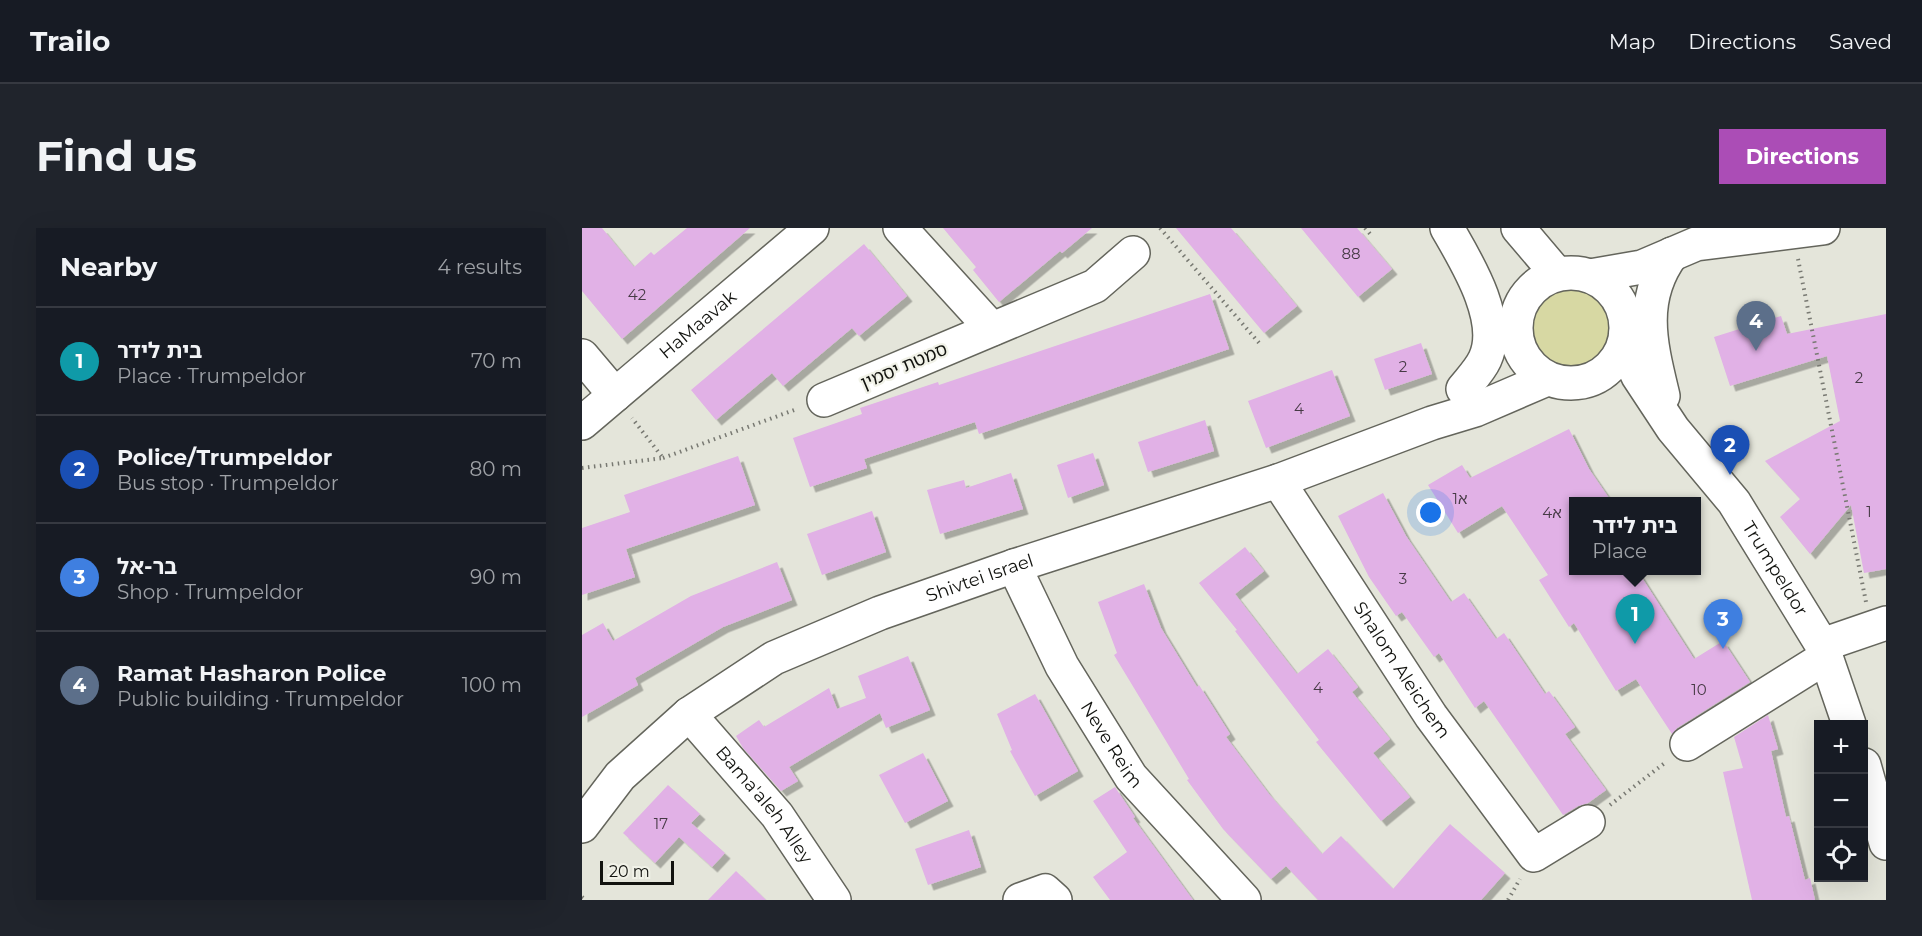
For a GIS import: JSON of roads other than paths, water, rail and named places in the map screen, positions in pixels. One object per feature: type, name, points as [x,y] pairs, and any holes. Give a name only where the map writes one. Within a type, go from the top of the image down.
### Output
[{"type":"street","name":"HaMaavak","points":[[582,423],[812,228]]},
{"type":"street","points":[[900,228],[992,329]]},
{"type":"street","points":[[1447,228],[1466,262],[1487,311],[1490,332],[1486,357],[1479,370],[1463,389]]},
{"type":"street","points":[[1455,228],[1518,320]]},
{"type":"street","points":[[1518,228],[1557,274]]},
{"type":"street","points":[[1590,276],[1607,286],[1619,301],[1624,313],[1626,333],[1622,351],[1611,367],[1597,377],[1579,383],[1559,383],[1531,367],[1517,344],[1518,320],[1526,296],[1539,282],[1557,274],[1571,273],[1590,276],[1642,267],[1696,244],[1808,230]]},
{"type":"street","name":"סמטת יסמין","points":[[824,400],[1095,286],[1133,253]]},
{"type":"street","points":[[1672,254],[1659,271],[1650,318],[1652,349],[1663,398],[1673,429]]},
{"type":"street","points":[[1619,301],[1642,267]]},
{"type":"street","name":"Shivtei Israel","points":[[1432,423],[1463,389],[1503,353],[1518,320]]},
{"type":"street","name":"Trumpeldor","points":[[1626,333],[1630,359],[1638,376],[1673,429],[1734,502],[1824,651],[1849,720]]},
{"type":"street","points":[[582,356],[615,395]]},
{"type":"street","name":"Shivtei Israel","points":[[582,826],[620,776],[689,714],[774,658],[880,613],[1014,566],[1278,481],[1432,423],[1475,410],[1547,378]]},
{"type":"street","name":"Trumpeldor","points":[[1579,383],[1605,385],[1624,394],[1673,429]]},
{"type":"street","name":"Shalom Aleichem","points":[[1278,481],[1431,716],[1534,855],[1588,822]]},
{"type":"street","name":"Neve Reim","points":[[1014,566],[1062,666],[1131,777],[1244,900]]},
{"type":"street","points":[[1687,744],[1824,651],[1879,625]]},
{"type":"street","name":"Bama'aleh Alley","points":[[689,714],[777,815],[834,900]]},
{"type":"street","points":[[1866,774],[1886,843]]},
{"type":"place","name":"Ramat Hasharon Police","points":[[1756,351]]},
{"type":"place","name":"Police/Trumpeldor","points":[[1730,475]]},
{"type":"place","name":"בית לידר","points":[[1635,644]]},
{"type":"place","name":"בר-אל","points":[[1723,649]]}]
